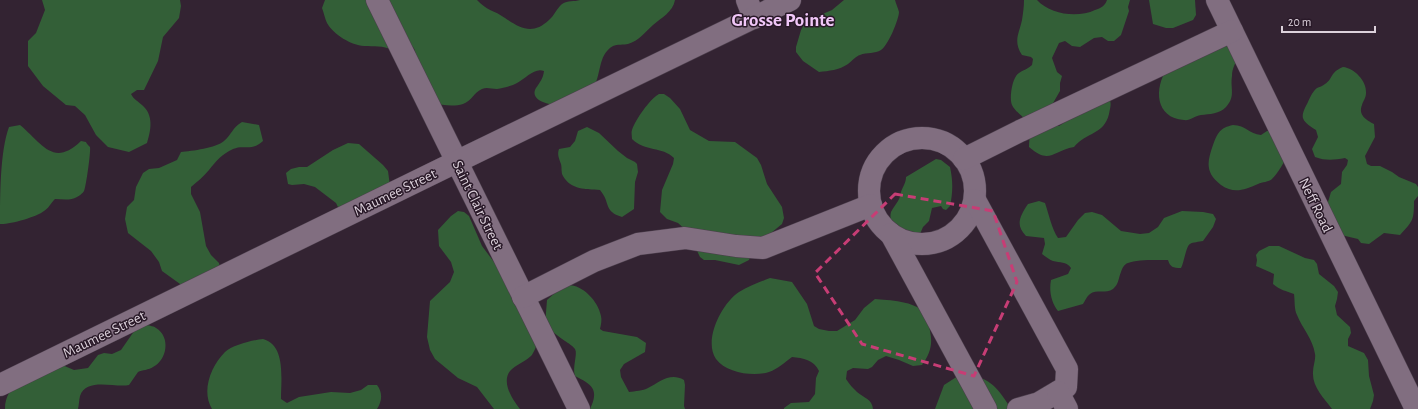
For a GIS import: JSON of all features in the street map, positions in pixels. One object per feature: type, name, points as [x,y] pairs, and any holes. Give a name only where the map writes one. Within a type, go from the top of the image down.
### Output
[{"type":"street","name":"Saint Clair Street","points":[[377,0],[578,409]]},
{"type":"street","name":"Maumee Street","points":[[0,385],[456,162],[750,9],[790,0]]},
{"type":"street","name":"Neff Road","points":[[1217,0],[1416,409]]},
{"type":"street","points":[[964,159],[1232,31]]},
{"type":"street","points":[[928,137],[945,142],[959,152],[970,166],[976,183],[975,200],[969,217],[958,231],[943,240],[925,244],[907,242],[891,234],[878,222],[871,205],[868,188],[872,171],[881,156],[894,145],[910,138],[928,137]]},
{"type":"street","points":[[975,200],[1067,370],[1066,387],[1062,401],[1039,403],[1018,409]]},
{"type":"street","points":[[523,297],[594,261],[638,244],[685,238],[736,246],[763,248],[871,205]]},
{"type":"street","points":[[891,234],[986,409]]},
{"type":"highlighted area","points":[[895,194],[993,211],[1017,282],[974,376],[862,344],[815,273]]},
{"type":"green space","points":[[42,0],[180,0],[181,6],[179,18],[163,37],[158,61],[144,90],[137,90],[131,94],[146,109],[150,118],[150,133],[147,143],[129,152],[108,147],[96,135],[85,115],[75,106],[66,105],[43,86],[28,66],[28,41],[36,33],[45,10]]},
{"type":"green space","points":[[325,0],[477,0],[484,6],[516,25],[527,29],[532,29],[543,25],[564,3],[580,0],[675,0],[672,8],[639,39],[628,44],[615,45],[608,50],[602,60],[592,90],[585,97],[570,107],[553,105],[540,101],[536,98],[536,88],[544,71],[541,70],[537,70],[510,86],[497,89],[482,89],[469,101],[463,104],[452,106],[432,103],[414,77],[413,68],[415,50],[412,46],[407,43],[392,50],[389,48],[354,44],[348,41],[334,32],[327,23],[322,8]]},
{"type":"green space","points":[[844,0],[895,0],[899,12],[893,32],[884,48],[881,50],[858,56],[841,68],[819,72],[803,61],[796,52],[801,30],[806,21],[832,10]]},
{"type":"green space","points":[[1024,0],[1037,0],[1050,9],[1065,14],[1081,14],[1099,8],[1104,5],[1107,0],[1130,0],[1128,7],[1129,11],[1121,35],[1114,41],[1108,41],[1102,37],[1094,38],[1080,47],[1072,46],[1065,41],[1059,43],[1052,58],[1057,72],[1062,76],[1060,91],[1045,117],[1048,125],[1059,126],[1065,122],[1073,101],[1107,93],[1111,106],[1107,121],[1099,130],[1084,138],[1074,147],[1047,156],[1036,152],[1029,147],[1030,127],[1014,108],[1011,102],[1012,88],[1017,75],[1032,65],[1033,59],[1022,55],[1017,41],[1022,20]]},
{"type":"green space","points":[[1149,0],[1195,0],[1196,15],[1193,20],[1173,28],[1166,28],[1153,24]]},
{"type":"green space","points":[[1215,36],[1239,56],[1234,65],[1232,96],[1229,103],[1224,109],[1211,114],[1186,120],[1174,118],[1167,114],[1162,108],[1160,101],[1160,85],[1167,69]]},
{"type":"green space","points":[[1343,67],[1351,70],[1359,76],[1366,88],[1366,95],[1361,112],[1366,119],[1374,124],[1375,137],[1365,156],[1367,164],[1371,166],[1380,166],[1399,177],[1416,184],[1418,187],[1418,196],[1414,201],[1412,220],[1408,226],[1400,235],[1384,233],[1369,244],[1361,243],[1358,239],[1341,235],[1327,222],[1328,202],[1331,192],[1341,184],[1342,172],[1347,165],[1348,160],[1345,158],[1330,160],[1315,157],[1312,149],[1318,137],[1316,130],[1307,124],[1303,118],[1304,111],[1314,91],[1328,82],[1336,71]]},
{"type":"green space","points":[[659,94],[664,94],[670,98],[680,109],[690,130],[709,141],[735,142],[757,158],[761,165],[767,184],[782,207],[784,218],[782,224],[771,233],[767,244],[752,252],[749,260],[739,265],[715,260],[704,260],[700,257],[688,232],[678,223],[667,219],[660,212],[662,190],[674,158],[664,152],[642,146],[632,139],[632,130],[643,110]]},
{"type":"green space","points":[[242,122],[259,125],[263,141],[255,146],[241,147],[226,153],[191,187],[191,194],[200,212],[206,246],[211,255],[219,263],[222,279],[187,289],[162,271],[159,262],[151,251],[128,233],[125,219],[127,207],[134,200],[136,187],[143,173],[149,169],[159,168],[177,160],[181,152],[215,146],[224,141]]},
{"type":"green space","points":[[20,125],[48,150],[55,153],[71,149],[81,141],[86,142],[90,147],[90,150],[86,183],[84,191],[77,197],[69,199],[55,199],[45,210],[35,216],[16,222],[0,224],[1,174],[6,137],[9,127]]},
{"type":"green space","points":[[1233,125],[1241,126],[1253,133],[1261,135],[1267,131],[1274,130],[1289,153],[1271,180],[1248,188],[1235,190],[1221,185],[1212,176],[1209,167],[1209,157],[1215,141],[1222,129]]},
{"type":"green space","points":[[587,127],[599,133],[618,151],[637,164],[638,172],[635,182],[634,209],[622,217],[612,212],[600,190],[579,188],[566,181],[562,175],[558,155],[559,149],[570,147],[575,141],[578,131]]},
{"type":"green space","points":[[348,143],[359,144],[383,165],[388,171],[390,186],[341,213],[336,203],[315,187],[304,184],[288,184],[286,173],[291,169],[307,167],[333,150]]},
{"type":"green space","points":[[936,159],[941,160],[950,167],[952,177],[952,196],[950,206],[946,210],[941,206],[932,208],[929,221],[923,227],[920,234],[915,237],[902,231],[894,225],[890,217],[891,212],[899,199],[906,177]]},
{"type":"green space","points":[[1039,201],[1045,203],[1052,226],[1058,238],[1066,237],[1085,213],[1092,212],[1102,215],[1121,231],[1140,234],[1149,233],[1158,227],[1164,218],[1182,211],[1213,214],[1216,219],[1213,227],[1203,241],[1189,245],[1181,268],[1172,267],[1168,260],[1142,260],[1125,264],[1113,289],[1092,293],[1083,304],[1058,311],[1051,296],[1051,280],[1068,274],[1071,268],[1067,264],[1052,261],[1042,254],[1045,244],[1044,238],[1026,236],[1020,224],[1021,216],[1028,204]]},
{"type":"green space","points":[[458,211],[464,212],[469,216],[482,246],[497,266],[538,342],[531,356],[512,369],[508,376],[507,386],[514,401],[520,409],[494,409],[477,387],[458,378],[435,359],[430,350],[427,337],[430,301],[450,282],[454,272],[451,262],[439,246],[438,230]]},
{"type":"green space","points":[[1269,246],[1279,246],[1305,258],[1314,260],[1317,264],[1319,274],[1334,286],[1338,292],[1335,306],[1337,315],[1350,327],[1351,333],[1348,339],[1348,346],[1364,353],[1368,360],[1369,376],[1374,395],[1370,409],[1332,409],[1319,392],[1314,383],[1313,377],[1315,356],[1314,349],[1310,338],[1296,313],[1294,294],[1273,284],[1274,274],[1256,266],[1256,255],[1259,251]]},
{"type":"green space","points":[[770,278],[792,282],[807,304],[814,326],[819,329],[829,331],[837,331],[855,320],[864,308],[875,299],[901,302],[915,306],[924,313],[929,324],[931,341],[927,357],[922,365],[913,366],[886,356],[878,360],[868,369],[853,368],[847,371],[847,381],[857,392],[871,403],[873,409],[784,409],[791,403],[809,402],[815,394],[816,378],[819,371],[814,364],[804,359],[792,357],[769,372],[756,374],[741,373],[726,368],[716,359],[712,342],[716,322],[726,304],[739,292]]},
{"type":"green space","points":[[568,285],[584,291],[597,305],[601,316],[600,329],[603,331],[637,337],[646,343],[645,352],[624,364],[620,370],[621,377],[629,392],[646,389],[670,377],[679,378],[684,380],[685,385],[685,409],[590,409],[593,402],[594,392],[586,382],[575,376],[575,349],[553,332],[547,325],[546,321],[547,300],[556,292]]},
{"type":"green space","points":[[147,325],[155,327],[164,337],[164,354],[158,364],[150,369],[138,372],[129,385],[123,386],[102,384],[88,387],[83,390],[80,396],[78,409],[5,409],[9,392],[14,386],[27,374],[48,359],[74,370],[88,368],[98,355],[104,353],[112,354],[121,350],[137,327]]},
{"type":"green space","points":[[263,339],[270,342],[276,348],[279,355],[281,364],[281,399],[287,403],[299,397],[331,392],[350,393],[361,390],[368,385],[377,385],[381,397],[377,409],[212,409],[207,394],[209,379],[220,358],[228,349],[232,347]]},
{"type":"green space","points":[[958,376],[977,377],[988,381],[1001,394],[1011,409],[935,409],[944,385]]},
{"type":"district","name":"Grosse Pointe","points":[[783,19]]}]
